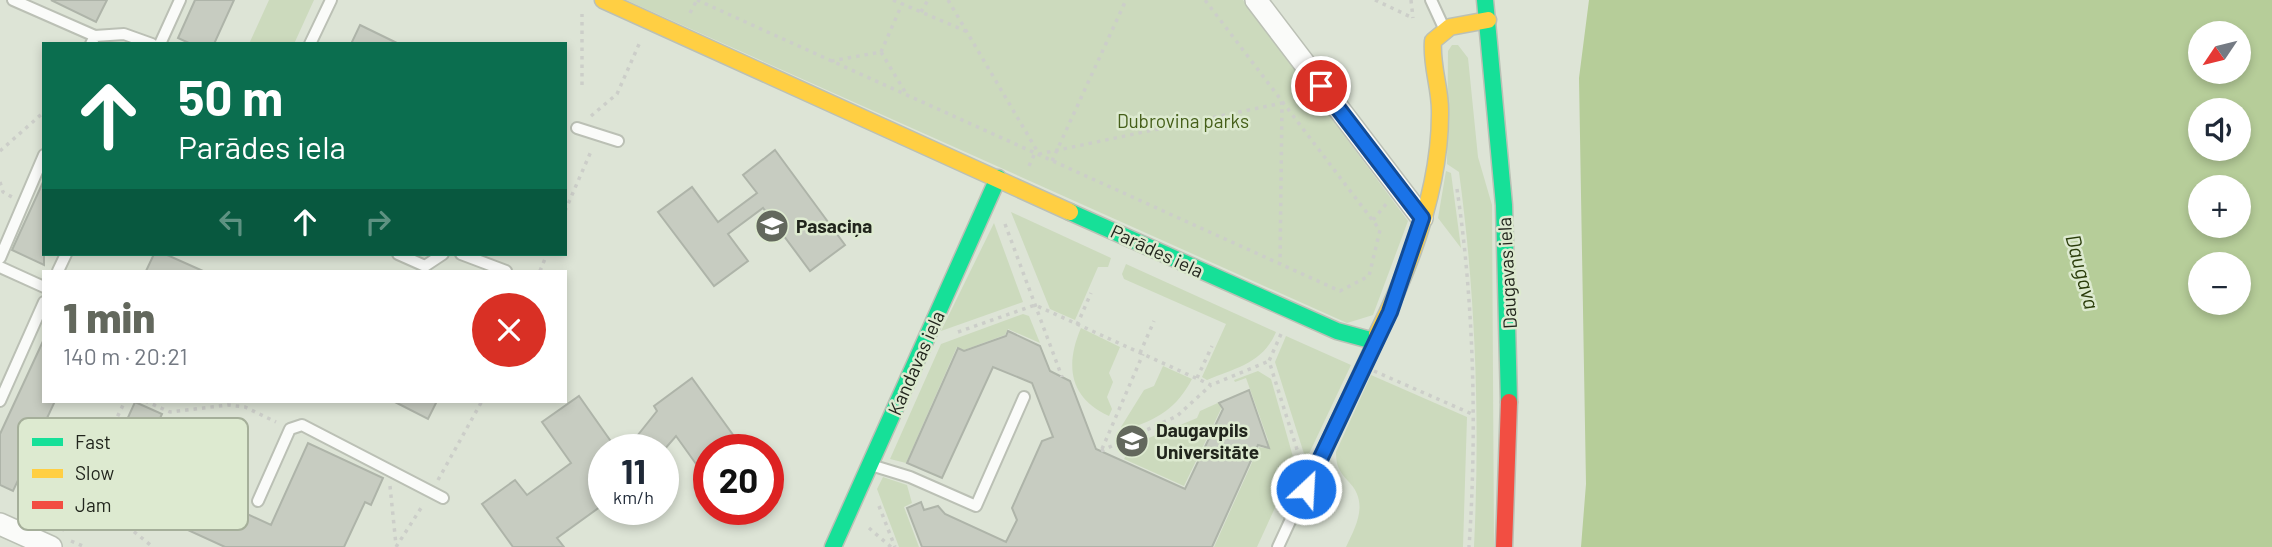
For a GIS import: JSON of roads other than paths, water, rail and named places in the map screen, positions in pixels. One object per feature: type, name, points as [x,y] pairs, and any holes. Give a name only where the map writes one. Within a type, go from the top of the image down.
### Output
[{"type":"street","name":"Parādes iela","points":[[603,0],[1291,312],[1337,331],[1374,341]]},
{"type":"street","points":[[1256,0],[1422,218]]},
{"type":"street","name":"Daugavas iela","points":[[1485,0],[1504,212],[1510,346],[1510,448],[1504,547]]},
{"type":"street","points":[[1374,341],[1390,312],[1422,218],[1438,144],[1440,110],[1433,41],[1444,30],[1488,20]]},
{"type":"street","name":"Kandavas iela","points":[[833,547],[998,178]]},
{"type":"street","points":[[0,524],[18,530]]},
{"type":"street","points":[[19,530],[55,541]]},
{"type":"lane","points":[[13,0],[93,40],[124,34],[146,42]]},
{"type":"lane","points":[[161,42],[180,0]]},
{"type":"lane","points":[[311,42],[331,0]]},
{"type":"lane","points":[[1431,0],[1444,30]]},
{"type":"lane","points":[[578,128],[618,141]]},
{"type":"lane","points":[[0,258],[42,160]]},
{"type":"lane","points":[[402,256],[425,266],[440,256]]},
{"type":"lane","points":[[466,256],[503,270]]},
{"type":"lane","points":[[0,267],[42,286]]},
{"type":"lane","points":[[0,401],[42,306]]},
{"type":"lane","points":[[1278,547],[1374,341]]},
{"type":"lane","points":[[869,470],[910,477],[976,506],[1024,397]]},
{"type":"lane","points":[[258,501],[290,429],[302,425],[443,498]]},
{"type":"water","name":"Daugava","points":[[1589,0],[2272,0],[2272,547],[1581,547],[1586,484],[1579,78]]},
{"type":"place","name":"Pasaciņa","points":[[772,226]]},
{"type":"place","name":"Daugavpils Universitāte","points":[[1132,441]]},
{"type":"park label","name":"Dubrovina parks","points":[[1183,121]]}]
